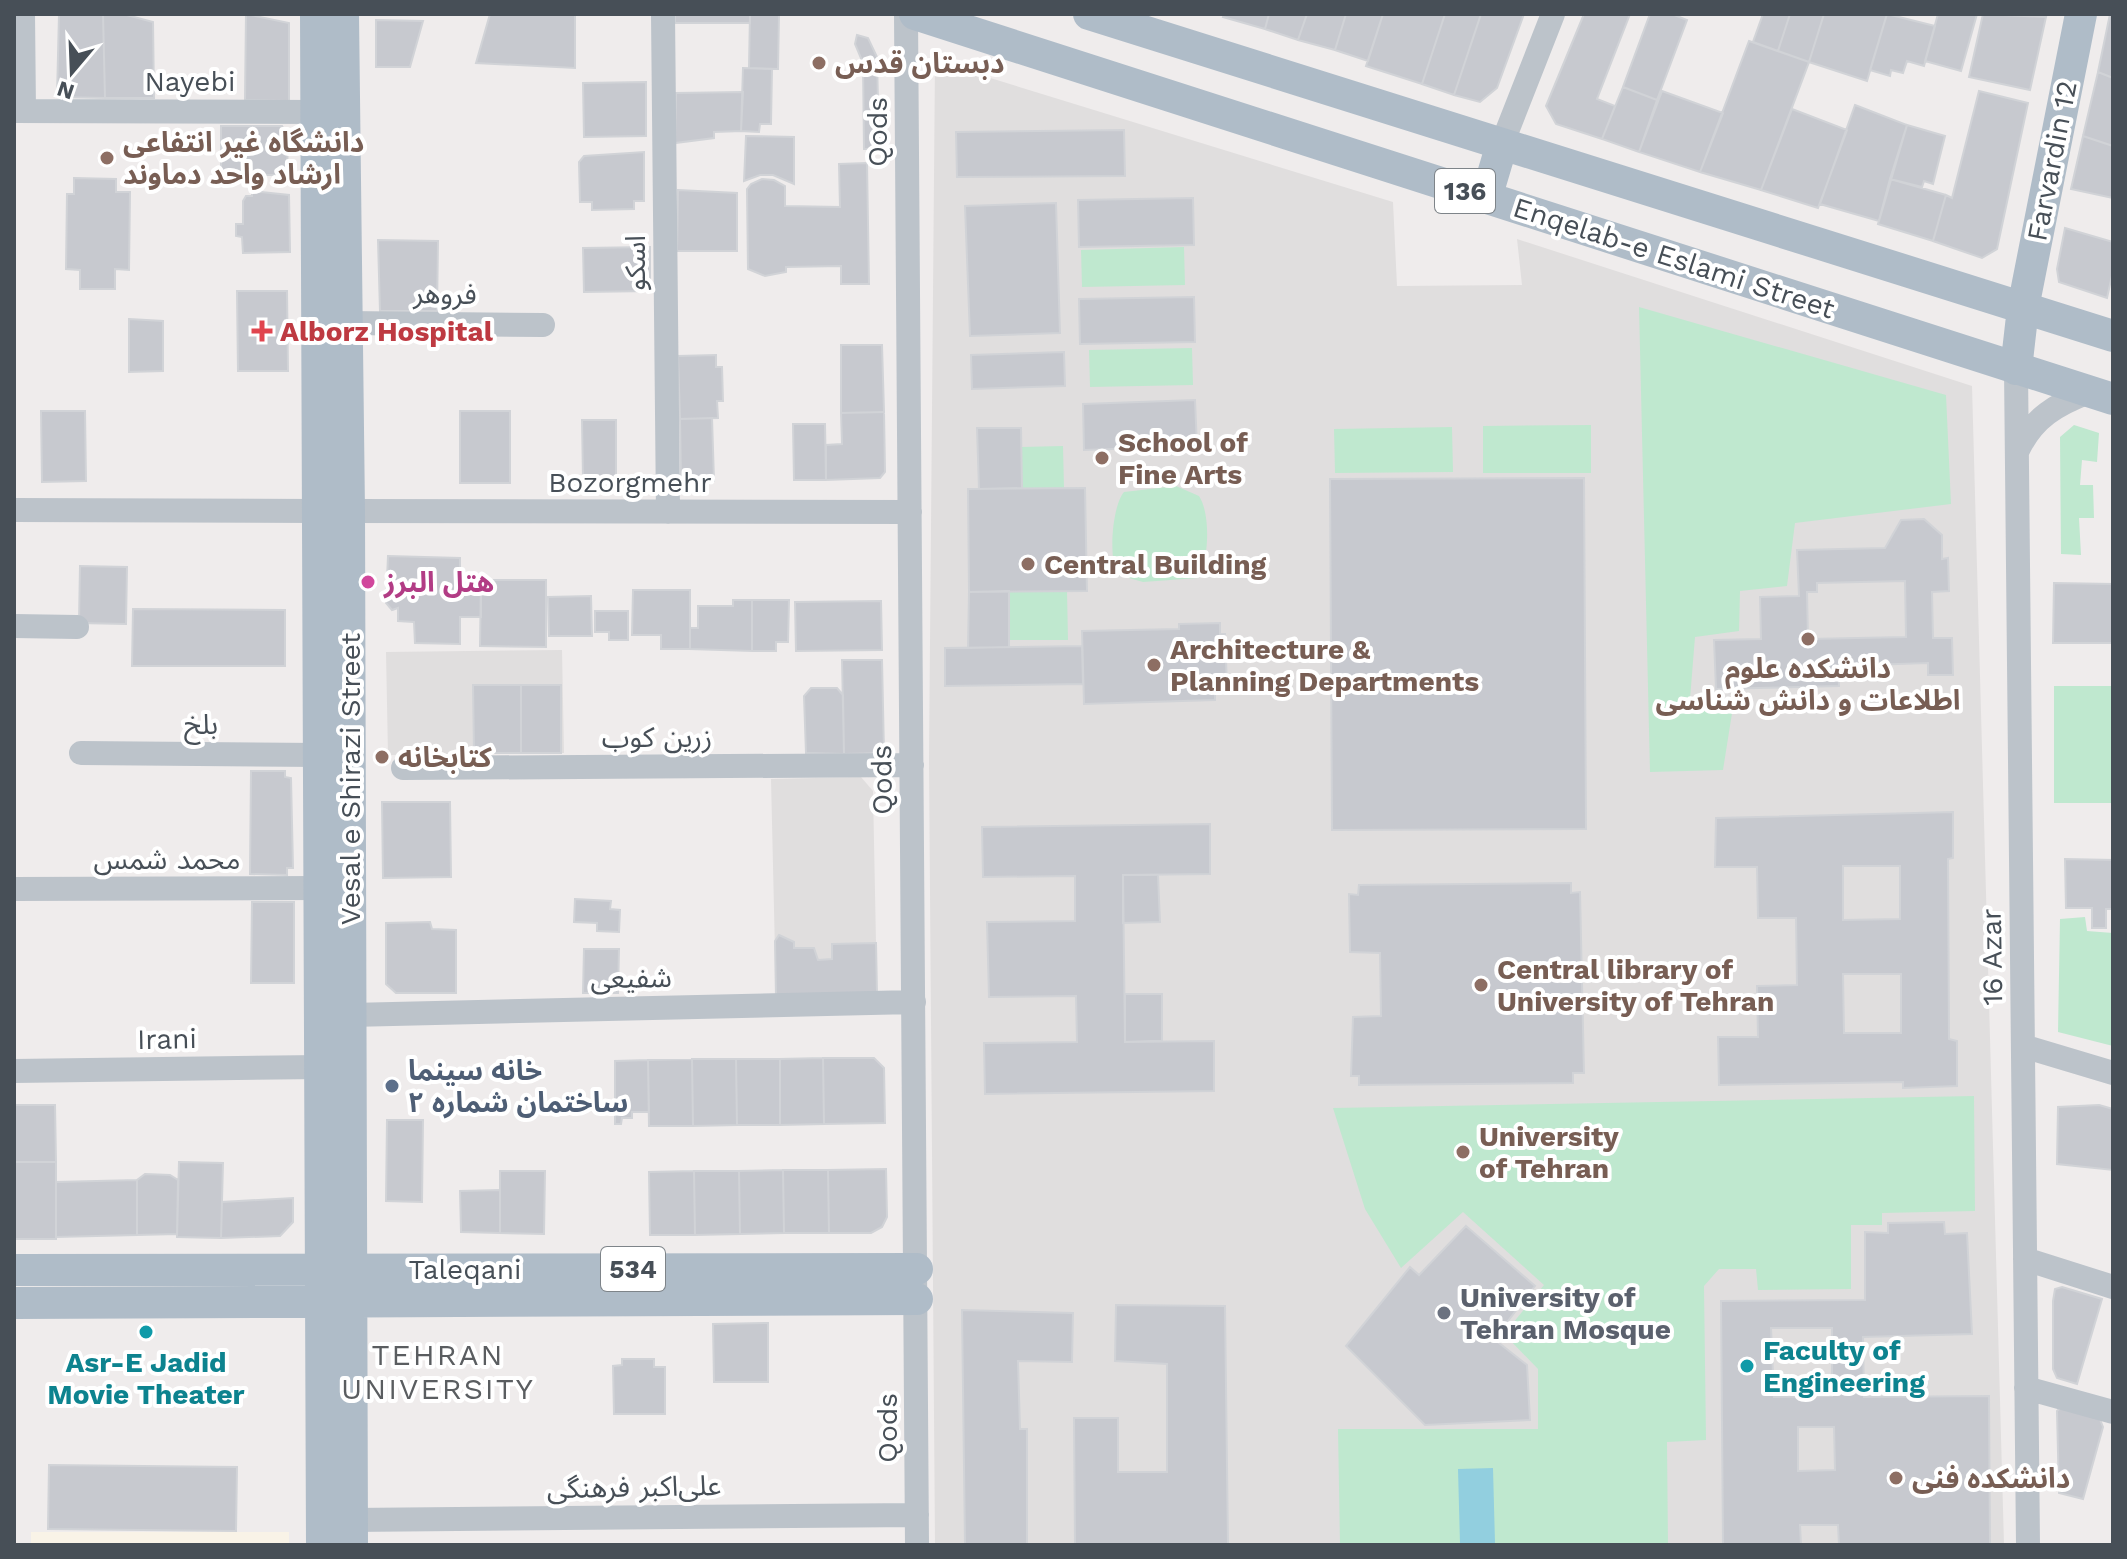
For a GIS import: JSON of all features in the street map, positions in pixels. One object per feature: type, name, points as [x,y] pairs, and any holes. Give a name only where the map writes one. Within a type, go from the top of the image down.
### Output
[{"type":"main road","name":"Vesal e Shirazi Street","points":[[316,14],[317,112],[334,511],[337,1532]]},
{"type":"main road","name":"Vesal e Shirazi Street","points":[[336,1285],[320,1067],[335,1015],[320,888],[319,755],[347,323],[343,14]]},
{"type":"main road","name":"Enqelab-e Eslami Street","points":[[915,14],[2101,395]]},
{"type":"main road","name":"Enqelab-e Eslami Street","points":[[1089,14],[2113,336]]},
{"type":"main road","name":"Farvardin 12","points":[[2016,369],[2023,308],[2081,14]]},
{"type":"main road","points":[[1486,198],[1502,144]]},
{"type":"main road","name":"Taleqani","points":[[14,1270],[336,1285],[917,1284]]},
{"type":"main road","name":"Taleqani","points":[[14,1303],[336,1285]]},
{"type":"street","points":[[19,111],[23,14]]},
{"type":"street","name":"اسکو","points":[[663,14],[668,512]]},
{"type":"street","name":"Qods","points":[[906,14],[917,1545]]},
{"type":"street","points":[[1502,144],[1553,14]]},
{"type":"street","name":"Nayebi","points":[[19,111],[317,112]]},
{"type":"street","name":"فروهر","points":[[347,323],[543,325]]},
{"type":"street","name":"16 Azar","points":[[2016,369],[2028,1545]]},
{"type":"street","points":[[2017,452],[2028,428],[2058,404],[2101,395]]},
{"type":"street","name":"Bozorgmehr","points":[[14,510],[910,512]]},
{"type":"street","points":[[14,626],[77,627]]},
{"type":"street","name":"بلخ","points":[[81,753],[319,755]]},
{"type":"street","name":"زرین کوب","points":[[403,768],[912,765]]},
{"type":"street","name":"محمد شمس","points":[[14,889],[320,888]]},
{"type":"street","name":"شفیعی","points":[[335,1015],[914,1002]]},
{"type":"street","points":[[2023,1046],[2113,1073]]},
{"type":"street","name":"Irani","points":[[14,1071],[320,1067]]},
{"type":"street","points":[[2025,1259],[2113,1287]]},
{"type":"street","points":[[2026,1388],[2113,1412]]},
{"type":"street","name":"علی‌اکبر فرهنگی","points":[[337,1532],[917,1515]]},
{"type":"shaded area","name":"University of Tehran","points":[[935,61],[1393,202],[1397,286],[1522,285],[1517,239],[1972,386],[2004,1545],[935,1545],[929,760]]},
{"type":"shaded area","points":[[562,650],[564,753],[388,755],[386,652]]},
{"type":"shaded area","points":[[861,777],[873,791],[877,994],[776,996],[771,779]]},
{"type":"shaded area","points":[[31,1532],[289,1532],[289,1545],[31,1545]]},
{"type":"green space","points":[[1184,247],[1185,285],[1082,287],[1081,250]]},
{"type":"green space","points":[[1639,307],[1946,395],[1951,504],[1795,523],[1787,586],[1740,591],[1739,631],[1695,637],[1690,699],[1733,707],[1723,770],[1650,772]]},
{"type":"green space","points":[[1192,348],[1193,385],[1090,387],[1089,350]]},
{"type":"green space","points":[[1591,425],[1591,473],[1483,473],[1483,426]]},
{"type":"green space","points":[[2074,425],[2099,433],[2097,462],[2082,460],[2080,485],[2093,485],[2094,518],[2079,518],[2081,555],[2061,554],[2060,437]]},
{"type":"green space","points":[[1452,427],[1453,472],[1335,473],[1334,429]]},
{"type":"green space","points":[[1063,446],[1064,488],[1022,488],[1021,447]]},
{"type":"green space","points":[[1176,486],[1199,496],[1203,504],[1207,525],[1206,549],[1198,578],[1143,582],[1118,575],[1113,558],[1113,533],[1124,492]]},
{"type":"green space","points":[[1067,591],[1068,640],[1009,640],[1009,592]]},
{"type":"green space","points":[[2054,686],[2113,686],[2113,803],[2054,803]]},
{"type":"green space","points":[[2085,917],[2087,931],[2113,933],[2113,1046],[2058,1032],[2060,919]]},
{"type":"green space","points":[[1974,1096],[1975,1211],[1882,1213],[1882,1225],[1851,1225],[1851,1289],[1758,1290],[1756,1269],[1719,1269],[1704,1286],[1706,1440],[1667,1442],[1668,1545],[1340,1545],[1338,1429],[1538,1429],[1538,1369],[1504,1334],[1544,1285],[1463,1212],[1401,1268],[1365,1209],[1333,1108]]},
{"type":"water","points":[[1493,1468],[1495,1543],[1460,1544],[1458,1469]]},
{"type":"building","points":[[59,14],[103,14],[105,98],[57,97]]},
{"type":"building","points":[[103,14],[123,14],[153,22],[154,98],[105,98]]},
{"type":"building","points":[[246,14],[289,23],[289,101],[245,100]]},
{"type":"building","points":[[490,14],[575,14],[575,68],[476,63]]},
{"type":"building","points":[[675,14],[750,14],[750,23],[675,23]]},
{"type":"building","points":[[750,14],[779,14],[778,69],[749,68]]},
{"type":"building","points":[[1224,14],[1269,14],[1265,29],[1223,17]]},
{"type":"building","points":[[1269,14],[1307,14],[1298,40],[1265,29]]},
{"type":"building","points":[[1307,14],[1346,14],[1335,50],[1298,40]]},
{"type":"building","points":[[1346,14],[1383,14],[1368,61],[1335,50]]},
{"type":"building","points":[[1383,14],[1445,14],[1422,84],[1366,66]]},
{"type":"building","points":[[1445,14],[1481,14],[1454,95],[1422,84]]},
{"type":"building","points":[[1481,14],[1524,14],[1497,88],[1480,102],[1454,95]]},
{"type":"building","points":[[1584,14],[1630,14],[1597,99],[1615,106],[1602,139],[1556,124],[1546,106]]},
{"type":"building","points":[[1650,14],[1672,14],[1687,20],[1657,100],[1623,87]]},
{"type":"building","points":[[1763,14],[1790,14],[1778,51],[1753,42]]},
{"type":"building","points":[[1790,14],[1824,14],[1809,62],[1778,51]]},
{"type":"building","points":[[1824,14],[1887,14],[1867,81],[1809,62]]},
{"type":"building","points":[[1887,14],[1935,26],[1924,66],[1907,61],[1903,73],[1891,70],[1890,76],[1870,70]]},
{"type":"building","points":[[1938,14],[1977,14],[1961,71],[1925,61]]},
{"type":"building","points":[[1983,14],[2046,17],[2030,90],[1969,77]]},
{"type":"building","points":[[2110,14],[2113,14],[2113,78],[2098,72]]},
{"type":"building","points":[[376,20],[423,21],[410,67],[376,67]]},
{"type":"building","points":[[857,35],[868,38],[877,57],[879,149],[864,149],[863,63],[855,44]]},
{"type":"building","points":[[1749,41],[1809,62],[1761,190],[1700,172]]},
{"type":"building","points":[[743,68],[772,69],[771,124],[760,124],[759,132],[741,131]]},
{"type":"building","points":[[2098,72],[2113,78],[2113,146],[2083,136]]},
{"type":"building","points":[[646,82],[646,136],[584,137],[583,83]]},
{"type":"building","points":[[1623,87],[1657,100],[1639,152],[1602,139]]},
{"type":"building","points":[[1662,91],[1723,113],[1700,172],[1639,152]]},
{"type":"building","points":[[1979,91],[2028,103],[1997,249],[1982,258],[1933,241],[1946,195],[1952,198]]},
{"type":"building","points":[[743,92],[741,131],[714,132],[714,138],[675,143],[676,93]]},
{"type":"building","points":[[1855,105],[1907,125],[1879,221],[1820,204]]},
{"type":"building","points":[[1792,109],[1847,130],[1818,208],[1761,190]]},
{"type":"building","points":[[1907,125],[1945,136],[1933,184],[1924,181],[1922,187],[1890,179]]},
{"type":"building","points":[[221,126],[282,126],[288,137],[287,175],[221,175]]},
{"type":"building","points":[[1124,130],[1125,176],[957,177],[956,132]]},
{"type":"building","points":[[746,136],[794,137],[794,184],[773,175],[760,175],[744,181]]},
{"type":"building","points":[[2083,136],[2113,146],[2113,198],[2071,189]]},
{"type":"building","points":[[644,152],[644,201],[634,201],[634,209],[592,210],[592,202],[580,202],[579,162],[584,156]]},
{"type":"building","points":[[867,163],[869,284],[841,284],[841,266],[786,267],[786,272],[765,276],[748,269],[747,189],[751,184],[762,179],[774,180],[785,186],[785,206],[840,207],[839,164]]},
{"type":"building","points":[[74,178],[116,179],[116,192],[130,192],[129,270],[115,269],[115,289],[80,289],[80,270],[66,269],[67,194],[74,194]]},
{"type":"building","points":[[1890,179],[1946,195],[1933,241],[1878,224]]},
{"type":"building","points":[[678,190],[737,193],[737,251],[677,251]]},
{"type":"building","points":[[252,191],[289,195],[290,252],[243,253],[242,237],[236,236],[236,224],[243,224],[243,201],[246,196],[252,196]]},
{"type":"building","points":[[1193,198],[1194,245],[1079,247],[1078,200]]},
{"type":"building","points":[[1056,203],[1060,333],[970,336],[965,206]]},
{"type":"building","points":[[2065,228],[2113,242],[2113,271],[2107,298],[2059,282],[2057,269]]},
{"type":"building","points":[[378,240],[438,241],[437,311],[380,311]]},
{"type":"building","points":[[650,247],[650,291],[584,292],[583,248]]},
{"type":"building","name":"Alborz Hospital","points":[[237,291],[287,291],[288,371],[238,371]]},
{"type":"building","points":[[1194,297],[1195,342],[1080,344],[1079,299]]},
{"type":"building","points":[[129,319],[163,321],[163,371],[129,372]]},
{"type":"building","points":[[841,345],[882,345],[884,412],[841,413]]},
{"type":"building","points":[[1064,352],[1065,386],[972,389],[971,355]]},
{"type":"building","points":[[716,355],[716,367],[722,367],[723,401],[717,401],[718,418],[680,419],[678,356]]},
{"type":"building","points":[[1195,400],[1197,446],[1084,450],[1083,404]]},
{"type":"building","points":[[41,411],[85,411],[86,481],[42,482]]},
{"type":"building","points":[[460,411],[510,411],[510,483],[460,483]]},
{"type":"building","points":[[884,412],[885,472],[880,478],[826,480],[826,445],[842,444],[841,413]]},
{"type":"building","points":[[712,418],[714,481],[681,481],[680,419]]},
{"type":"building","points":[[582,420],[616,420],[616,478],[583,478]]},
{"type":"building","points":[[793,424],[825,424],[826,480],[794,480]]},
{"type":"building","points":[[977,428],[1021,428],[1022,488],[979,489]]},
{"type":"building","points":[[1584,478],[1586,829],[1332,830],[1330,479]]},
{"type":"building","name":"Central Building","points":[[1085,488],[1087,591],[969,592],[968,489]]},
{"type":"building","name":"دانشکده علوم اطلاعات و دانش شناسی","points":[[1924,519],[1942,535],[1942,559],[1948,558],[1949,591],[1932,592],[1933,638],[1952,638],[1953,675],[1928,675],[1928,663],[1838,666],[1839,686],[1716,689],[1714,640],[1761,639],[1760,597],[1799,596],[1797,550],[1885,548],[1901,520]],"holes":[[[1905,581],[1906,637],[1808,639],[1807,592],[1817,592],[1817,583]]]},
{"type":"building","points":[[388,556],[460,558],[460,579],[481,580],[481,617],[460,617],[460,644],[415,643],[414,622],[398,621],[398,608],[392,610],[386,603]]},
{"type":"building","points":[[80,566],[127,567],[126,624],[79,623]]},
{"type":"building","points":[[481,580],[546,580],[546,647],[480,646]]},
{"type":"building","points":[[2054,583],[2113,584],[2113,643],[2053,643]]},
{"type":"building","points":[[633,590],[690,590],[690,649],[661,649],[661,635],[632,635]]},
{"type":"building","points":[[1009,591],[1009,647],[968,648],[969,592]]},
{"type":"building","points":[[591,596],[592,636],[549,636],[548,597]]},
{"type":"building","points":[[733,600],[752,600],[752,651],[690,649],[690,628],[698,628],[698,606],[733,606]]},
{"type":"building","points":[[752,600],[789,600],[788,642],[776,642],[776,651],[752,651]]},
{"type":"building","points":[[881,601],[882,650],[796,651],[795,602]]},
{"type":"building","points":[[133,609],[285,610],[285,666],[132,666]]},
{"type":"building","points":[[595,611],[628,611],[628,640],[609,640],[609,632],[595,632]]},
{"type":"building","name":"Architecture & Planning Departments","points":[[1220,623],[1220,634],[1225,634],[1227,686],[1215,686],[1215,700],[1084,704],[1082,631],[1179,629],[1179,624]]},
{"type":"building","points":[[1082,646],[1083,684],[945,686],[945,648]]},
{"type":"building","points":[[842,660],[882,660],[884,753],[844,754]]},
{"type":"building","points":[[473,685],[521,685],[521,753],[474,753]]},
{"type":"building","points":[[521,685],[561,685],[561,753],[521,753]]},
{"type":"building","points":[[811,688],[837,688],[843,695],[844,754],[806,753],[804,696]]},
{"type":"building","points":[[251,771],[285,771],[285,777],[291,778],[293,868],[287,868],[287,875],[250,874]]},
{"type":"building","points":[[382,802],[450,802],[451,877],[383,878]]},
{"type":"building","points":[[1953,812],[1953,858],[1948,859],[1949,1039],[1957,1041],[1957,1086],[1903,1088],[1903,1082],[1719,1085],[1718,1037],[1758,1037],[1757,986],[1797,985],[1796,918],[1758,918],[1757,867],[1715,867],[1716,818]],"holes":[[[1843,866],[1900,866],[1900,919],[1843,920]],[[1843,974],[1901,974],[1901,1033],[1844,1033]]]},
{"type":"building","points":[[1210,824],[1210,874],[1123,875],[1125,1042],[1214,1041],[1214,1091],[985,1094],[984,1043],[1077,1042],[1076,996],[989,997],[987,922],[1075,921],[1075,876],[983,877],[982,827]]},
{"type":"building","points":[[2065,859],[2113,860],[2113,909],[2106,909],[2106,928],[2092,928],[2092,908],[2066,908]]},
{"type":"building","points":[[1123,875],[1158,875],[1160,922],[1123,923]]},
{"type":"building","name":"Central library of University of Tehran","points":[[1571,883],[1571,893],[1580,892],[1584,1073],[1573,1073],[1573,1083],[1359,1085],[1359,1076],[1351,1076],[1353,1017],[1381,1016],[1380,953],[1350,952],[1349,894],[1358,895],[1359,885]]},
{"type":"building","points":[[575,899],[611,901],[610,909],[620,910],[619,932],[597,931],[597,923],[574,922]]},
{"type":"building","points":[[252,902],[294,902],[294,983],[251,983]]},
{"type":"building","points":[[430,922],[432,929],[456,930],[456,993],[396,993],[386,984],[386,923]]},
{"type":"building","points":[[779,935],[794,942],[794,948],[814,948],[818,960],[832,959],[832,944],[876,943],[877,994],[776,996],[775,941]]},
{"type":"building","points":[[584,949],[619,949],[618,993],[583,993]]},
{"type":"building","points":[[1125,994],[1162,994],[1162,1041],[1125,1042]]},
{"type":"building","points":[[823,1058],[874,1058],[884,1068],[885,1123],[824,1124]]},
{"type":"building","points":[[823,1058],[824,1124],[780,1125],[780,1059]]},
{"type":"building","points":[[692,1059],[736,1059],[737,1125],[693,1126]]},
{"type":"building","points":[[692,1059],[693,1126],[649,1126],[648,1060]]},
{"type":"building","points":[[736,1059],[780,1059],[780,1125],[737,1125]]},
{"type":"building","points":[[648,1060],[649,1112],[632,1112],[632,1118],[622,1118],[621,1124],[615,1124],[615,1061]]},
{"type":"building","points":[[14,1105],[55,1105],[56,1162],[14,1162]]},
{"type":"building","points":[[2099,1105],[2113,1109],[2113,1170],[2057,1164],[2058,1107]]},
{"type":"building","points":[[387,1120],[423,1120],[422,1202],[386,1201]]},
{"type":"building","points":[[14,1162],[56,1162],[56,1239],[14,1239]]},
{"type":"building","points":[[179,1162],[223,1163],[221,1238],[177,1237]]},
{"type":"building","points":[[886,1169],[887,1217],[882,1227],[871,1233],[829,1233],[828,1170]]},
{"type":"building","points":[[783,1170],[784,1233],[740,1234],[739,1171]]},
{"type":"building","points":[[783,1170],[828,1170],[829,1233],[784,1233]]},
{"type":"building","points":[[500,1171],[545,1171],[544,1234],[500,1233]]},
{"type":"building","points":[[694,1171],[695,1235],[650,1235],[649,1172]]},
{"type":"building","points":[[694,1171],[739,1171],[740,1234],[695,1235]]},
{"type":"building","points":[[145,1174],[170,1175],[178,1180],[177,1234],[137,1235],[137,1180]]},
{"type":"building","points":[[137,1180],[137,1235],[56,1237],[56,1182]]},
{"type":"building","points":[[500,1190],[500,1233],[461,1232],[460,1191]]},
{"type":"building","points":[[293,1198],[293,1222],[280,1236],[221,1238],[222,1202]]},
{"type":"building","name":"Faculty of Engineering","points":[[1944,1222],[1945,1234],[1967,1233],[1972,1334],[1863,1337],[1864,1397],[1989,1396],[1990,1545],[1839,1545],[1838,1525],[1800,1525],[1801,1545],[1723,1545],[1721,1301],[1865,1300],[1865,1232],[1888,1233],[1888,1223]],"holes":[[[1771,1328],[1832,1328],[1832,1396],[1774,1397]],[[1798,1427],[1834,1427],[1835,1470],[1798,1471]]]},
{"type":"building","name":"University of Tehran Mosque","points":[[1466,1226],[1535,1286],[1494,1339],[1527,1365],[1530,1420],[1425,1425],[1346,1346],[1410,1267],[1419,1275]]},
{"type":"building","points":[[2062,1287],[2102,1299],[2077,1384],[2057,1378],[2053,1369],[2053,1301],[2055,1289]]},
{"type":"building","points":[[1116,1305],[1225,1306],[1228,1545],[1075,1545],[1074,1418],[1118,1418],[1118,1472],[1167,1472],[1167,1364],[1115,1361]]},
{"type":"building","points":[[962,1310],[1073,1313],[1072,1362],[1018,1361],[1020,1429],[1027,1429],[1027,1545],[965,1545]]},
{"type":"building","points":[[768,1323],[768,1382],[714,1382],[713,1324]]},
{"type":"building","points":[[622,1359],[654,1359],[654,1367],[665,1367],[665,1414],[614,1414],[613,1366],[622,1365]]},
{"type":"building","points":[[2064,1405],[2099,1417],[2103,1427],[2083,1499],[2059,1493],[2057,1411]]},
{"type":"building","points":[[49,1465],[237,1467],[236,1531],[48,1529]]},
{"type":"place","name":"دبستان قدس","points":[[819,63]]},
{"type":"place","name":"دانشگاه غیر انتفاعی ارشاد واحد دماوند","points":[[107,158]]},
{"type":"place","name":"Alborz Hospital","points":[[262,331]]},
{"type":"place","name":"School of Fine Arts","points":[[1102,458]]},
{"type":"place","name":"Central Building","points":[[1028,564]]},
{"type":"place","name":"هتل البرز","points":[[368,582]]},
{"type":"place","name":"دانشکده علوم اطلاعات و دانش شناسی","points":[[1808,639]]},
{"type":"place","name":"Architecture & Planning Departments","points":[[1154,665]]},
{"type":"place","name":"کتابخانه","points":[[382,757]]},
{"type":"place","name":"Central library of University of Tehran","points":[[1481,985]]},
{"type":"place","name":"خانه سینما ساختمان شماره ۲","points":[[392,1086]]},
{"type":"place","name":"University of Tehran","points":[[1463,1152]]},
{"type":"place","name":"University of Tehran Mosque","points":[[1444,1313]]},
{"type":"place","name":"Asr-E Jadid Movie Theater","points":[[146,1332]]},
{"type":"place","name":"Faculty of Engineering","points":[[1747,1366]]},
{"type":"place","name":"دانشکده فنی","points":[[1896,1478]]},
{"type":"district","name":"TEHRAN UNIVERSITY","points":[[438,1371]]}]
